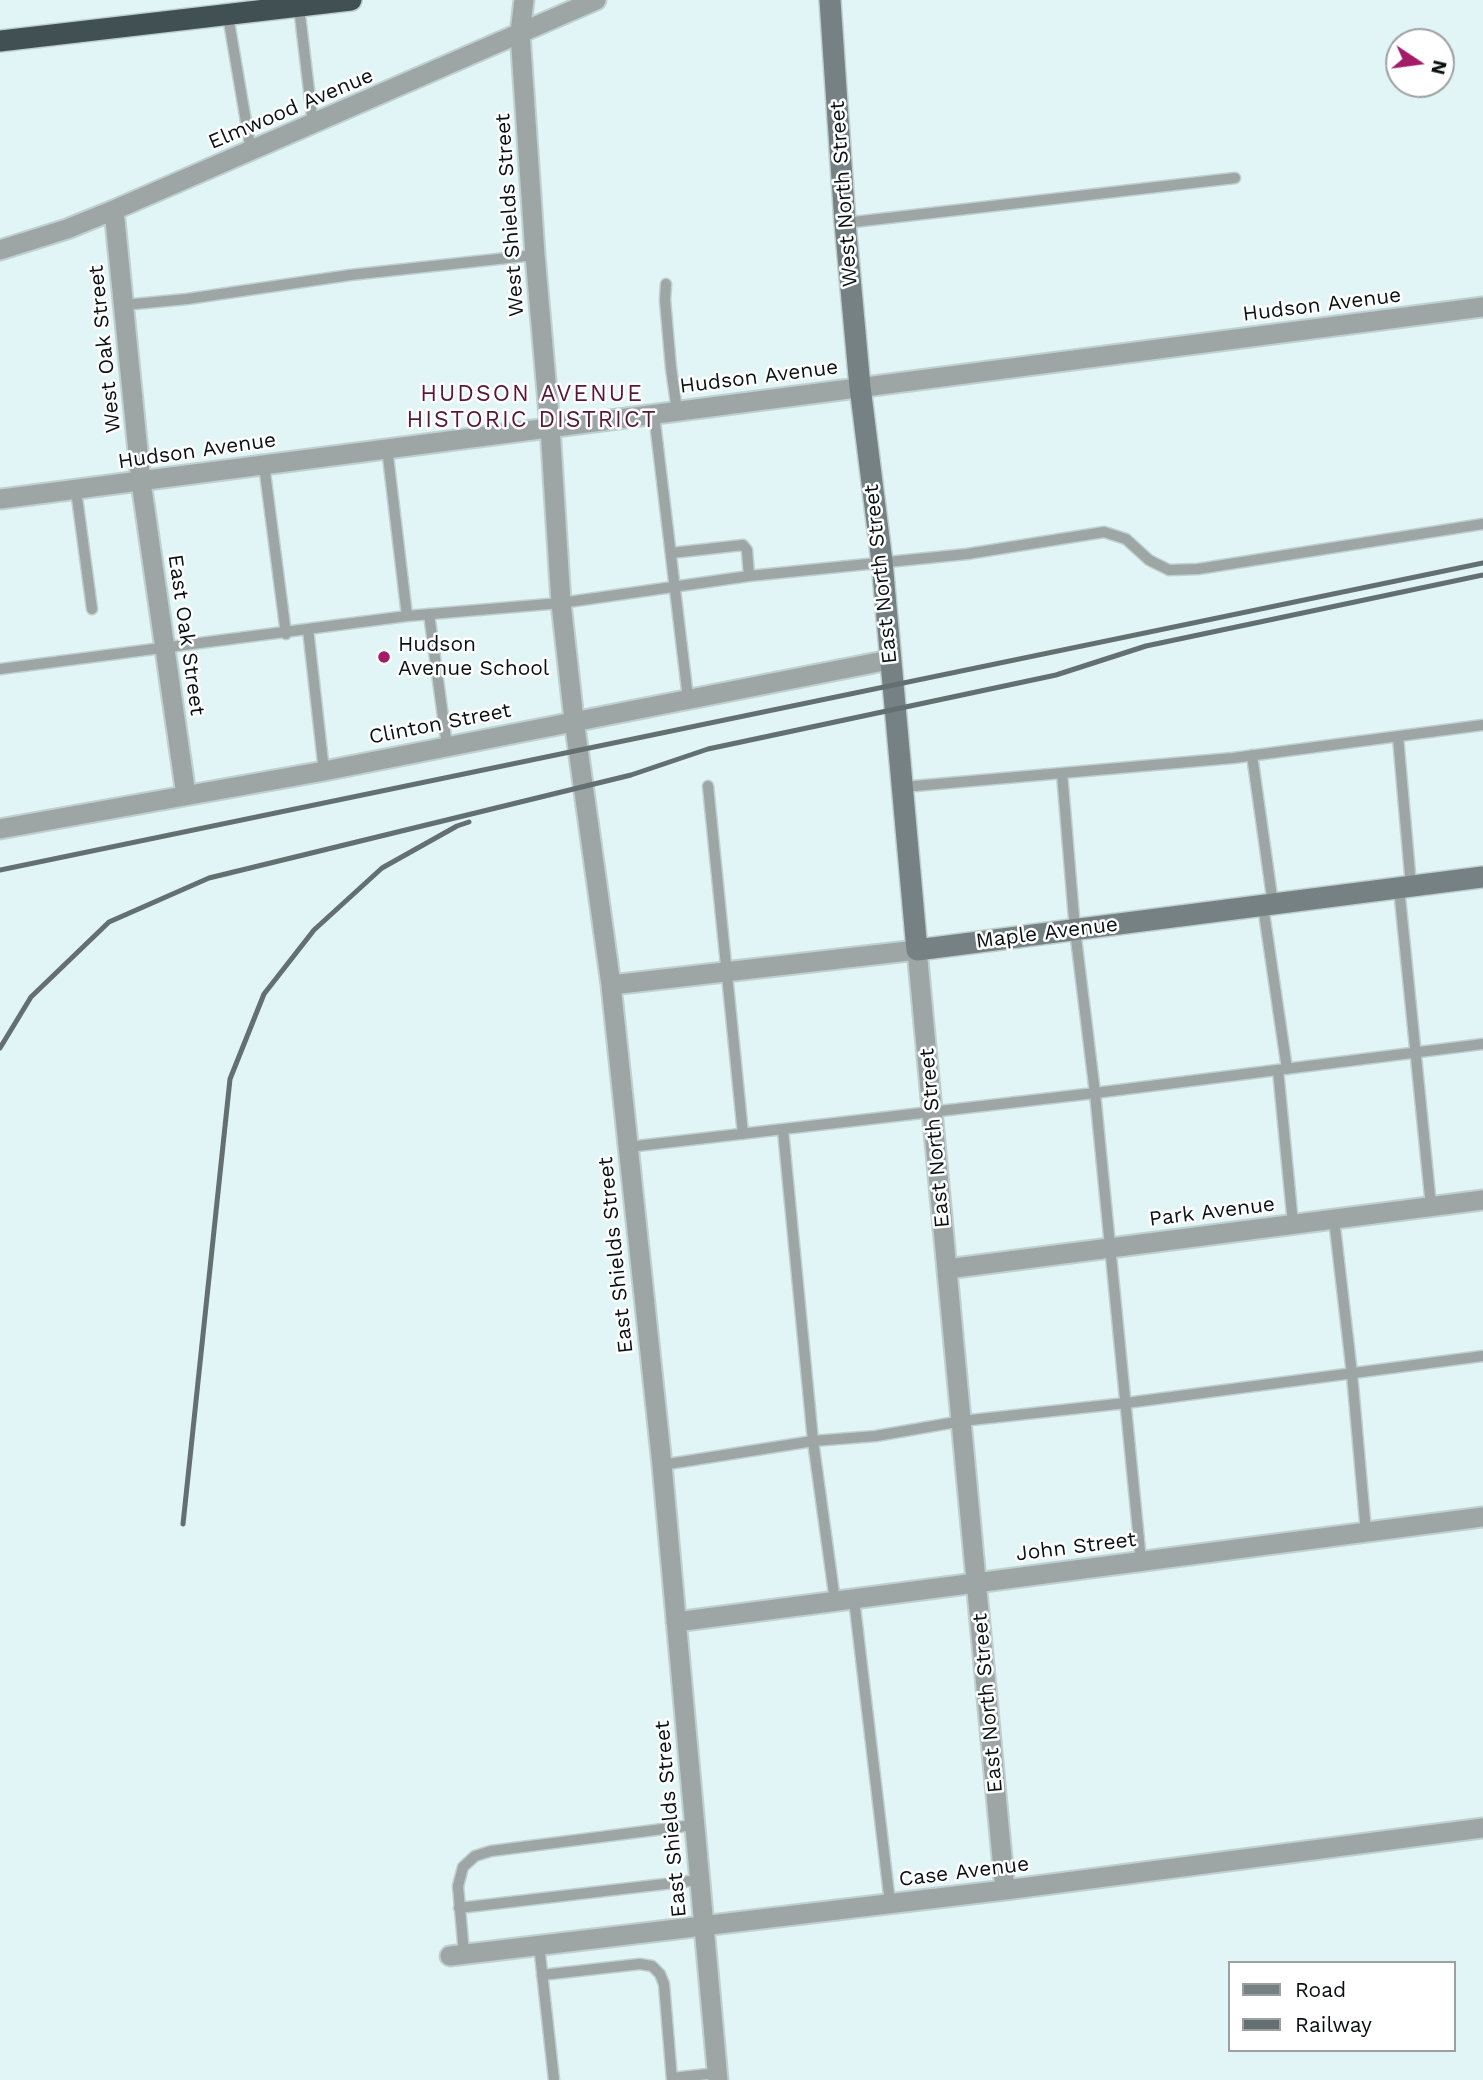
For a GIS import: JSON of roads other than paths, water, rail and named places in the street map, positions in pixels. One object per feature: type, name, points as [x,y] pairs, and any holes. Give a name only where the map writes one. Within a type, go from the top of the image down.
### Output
[{"type":"highway","points":[[0,41],[228,8],[299,7],[351,0]]},
{"type":"street","name":"West Shields Street","points":[[524,0],[520,33],[535,255],[551,427]]},
{"type":"street","name":"Elmwood Avenue","points":[[0,250],[67,229],[114,210],[596,0]]},
{"type":"street","name":"West North Street","points":[[830,0],[845,223],[860,387]]},
{"type":"street","name":"West Oak Street","points":[[114,210],[141,482]]},
{"type":"street","name":"Hudson Avenue","points":[[0,499],[1483,307]]},
{"type":"street","name":"East North Street","points":[[860,387],[881,562],[1005,1891]]},
{"type":"street","name":"East Shields Street","points":[[551,427],[561,603],[574,720],[611,985],[662,1465],[718,2077]]},
{"type":"street","name":"East Oak Street","points":[[141,482],[186,794]]},
{"type":"street","name":"Clinton Street","points":[[0,829],[324,771],[889,660]]},
{"type":"street","name":"Maple Avenue","points":[[611,985],[917,950],[1483,877]]},
{"type":"street","name":"Park Avenue","points":[[947,1269],[1483,1200]]},
{"type":"street","name":"John Street","points":[[676,1622],[1483,1517]]},
{"type":"street","name":"Case Avenue","points":[[457,1955],[703,1924],[1005,1891],[1483,1828]]},
{"type":"lane","points":[[299,7],[313,124]]},
{"type":"lane","points":[[228,8],[251,151]]},
{"type":"lane","points":[[845,223],[1235,178]]},
{"type":"lane","points":[[124,305],[350,275],[535,255]]},
{"type":"lane","points":[[666,284],[665,300],[677,410]]},
{"type":"lane","points":[[654,413],[688,698]]},
{"type":"lane","points":[[387,448],[407,616]]},
{"type":"lane","points":[[264,465],[286,634]]},
{"type":"lane","points":[[76,490],[92,609]]},
{"type":"lane","points":[[0,669],[286,634],[407,616],[561,603],[749,576],[967,554],[1104,533],[1126,539],[1149,560],[1169,570],[1198,569],[1483,524]]},
{"type":"lane","points":[[671,553],[743,545],[747,550],[749,576]]},
{"type":"lane","points":[[429,614],[447,746]]},
{"type":"lane","points":[[308,629],[324,771]]},
{"type":"lane","points":[[902,788],[1252,755],[1483,725]]},
{"type":"lane","points":[[1398,737],[1405,887],[1431,1206]]},
{"type":"lane","points":[[1252,755],[1283,1070],[1293,1224]]},
{"type":"lane","points":[[1062,773],[1075,930],[1095,1093],[1141,1562]]},
{"type":"lane","points":[[708,786],[743,1134]]},
{"type":"lane","points":[[627,1147],[1095,1093],[1483,1044]]},
{"type":"lane","points":[[783,1130],[813,1441],[845,1600],[890,1903]]},
{"type":"lane","points":[[1334,1219],[1352,1374],[1366,1532]]},
{"type":"lane","points":[[662,1465],[813,1441],[876,1436],[962,1421],[1126,1403],[1483,1356]]},
{"type":"lane","points":[[457,1955],[458,1885],[463,1867],[474,1856],[491,1851],[694,1825]]},
{"type":"lane","points":[[459,1908],[699,1880]]},
{"type":"lane","points":[[539,1945],[554,2080]]},
{"type":"lane","points":[[542,1975],[640,1964],[652,1966],[660,1974],[664,1984],[672,2079],[718,2077]]},
{"type":"railway","points":[[0,870],[1483,563]]},
{"type":"railway","points":[[0,1048],[31,997],[109,922],[209,878],[631,775],[708,749],[1056,675],[1146,646],[1483,575]]},
{"type":"railway","points":[[183,1524],[230,1079],[264,994],[314,930],[382,868],[469,822]]},
{"type":"place","name":"Hudson Avenue School","points":[[384,657]]},
{"type":"district","name":"HUDSON AVENUE HISTORIC DISTRICT","points":[[532,407]]}]
